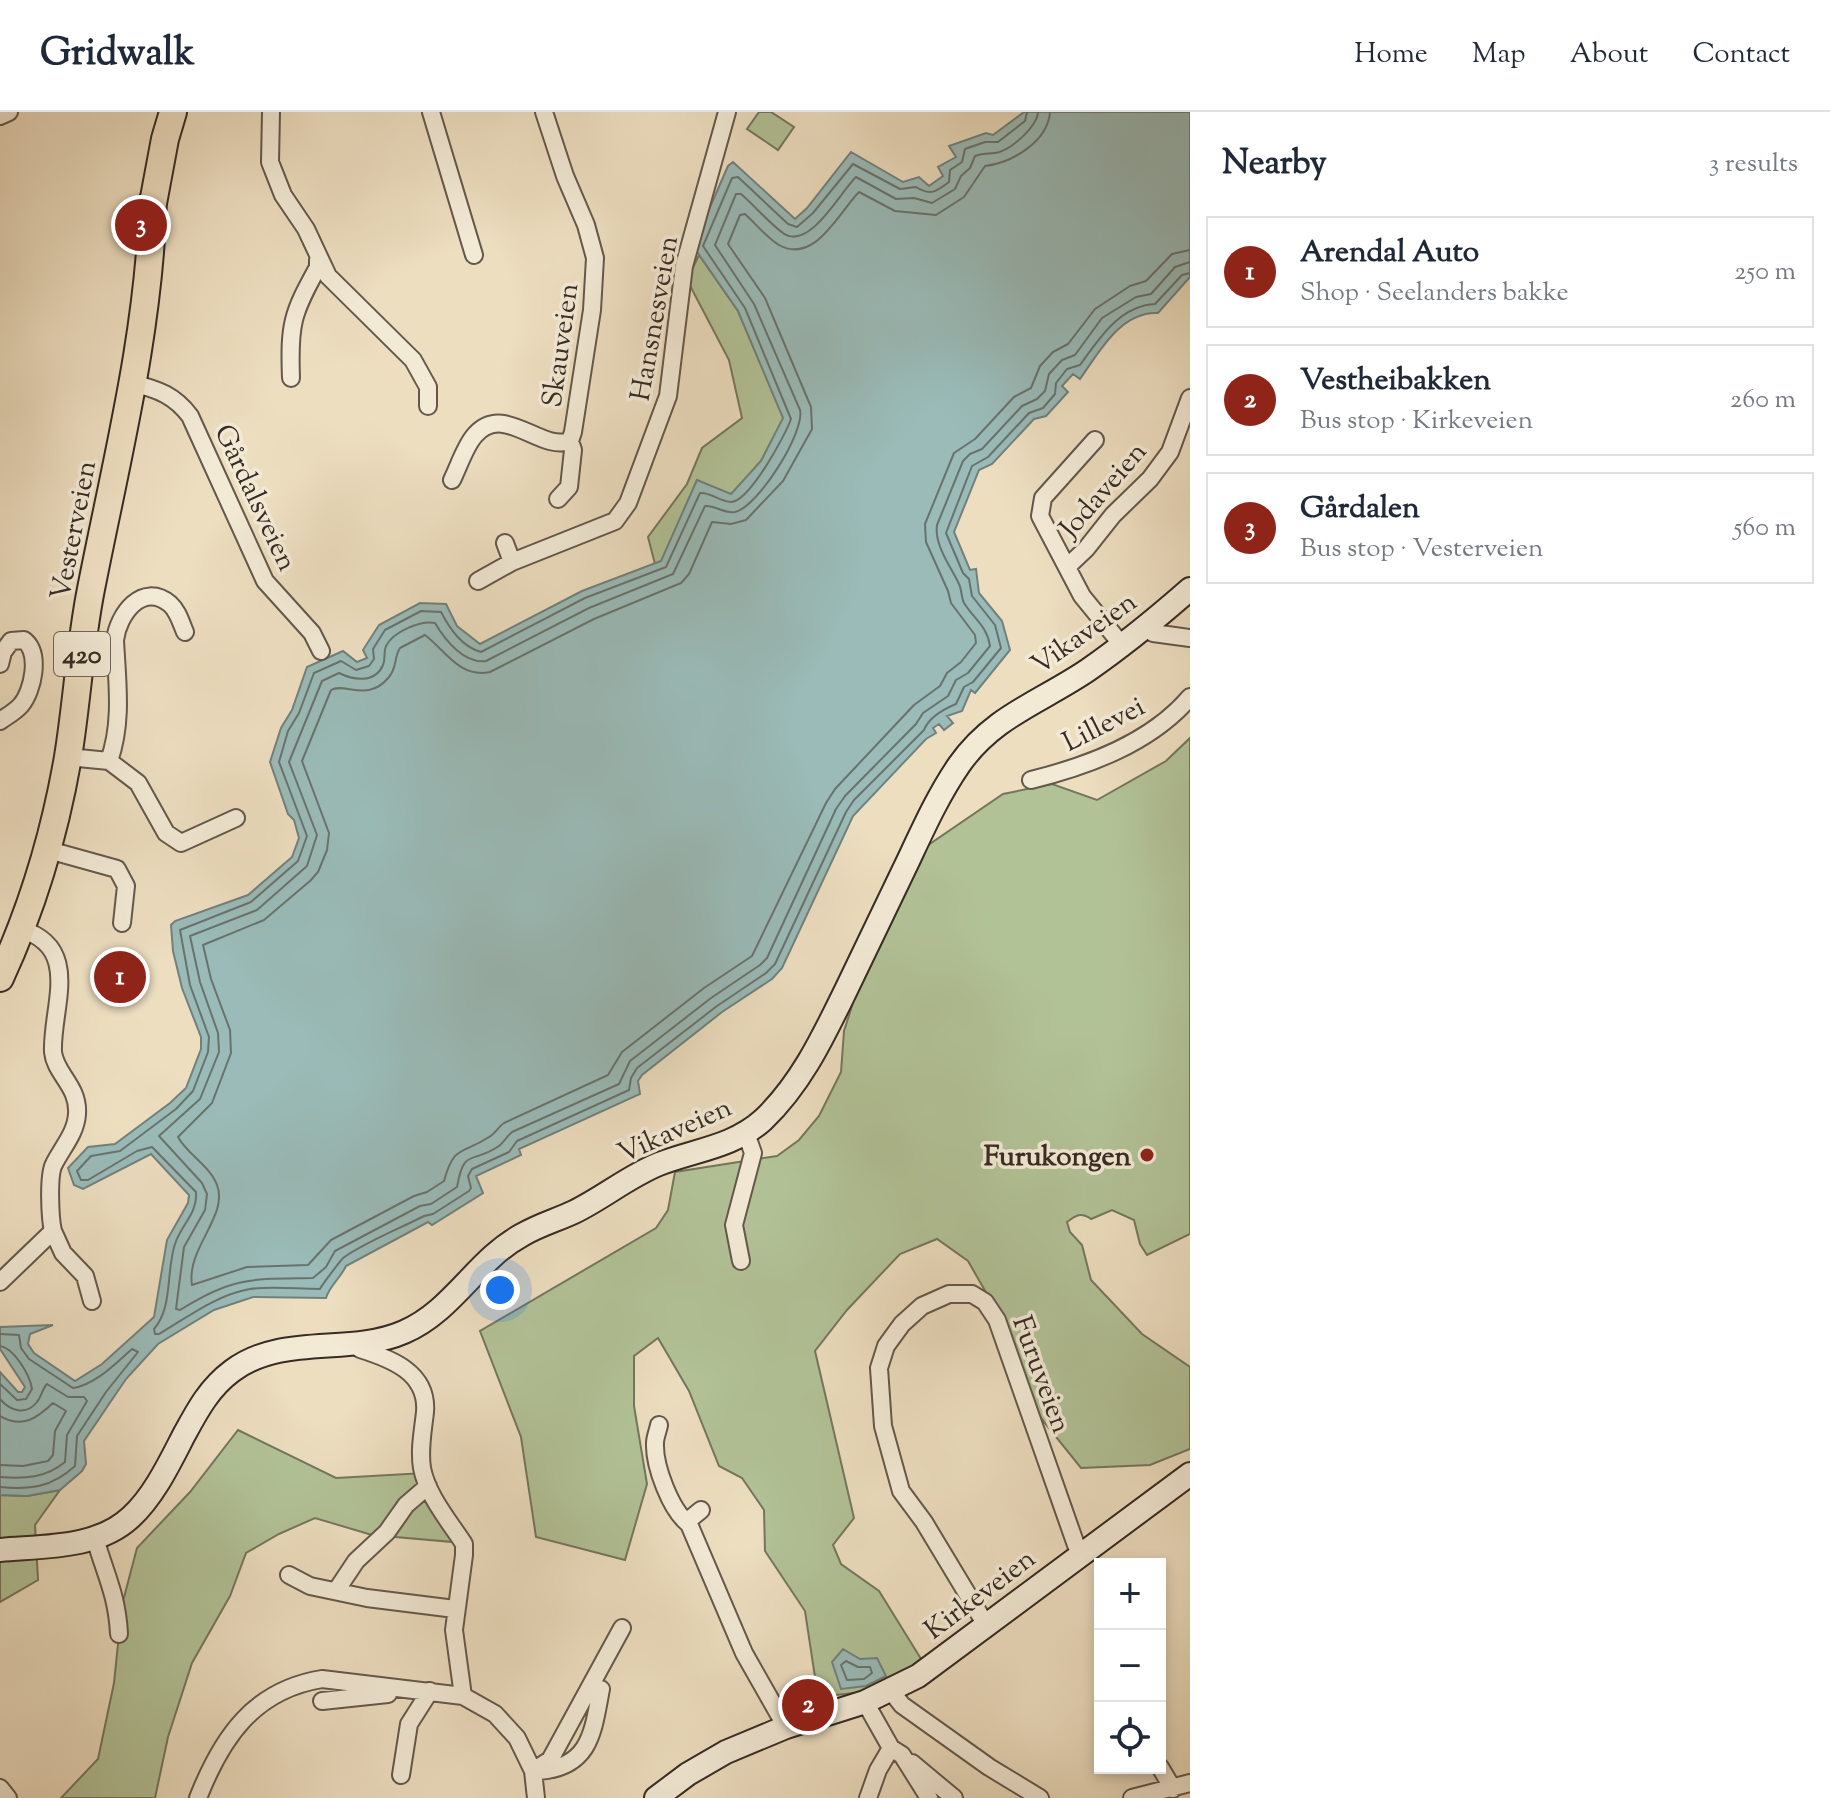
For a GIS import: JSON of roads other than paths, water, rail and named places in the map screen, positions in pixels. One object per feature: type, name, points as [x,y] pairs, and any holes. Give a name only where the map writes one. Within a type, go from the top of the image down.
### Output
[{"type":"main road","name":"Vesterveien","points":[[0,978],[20,929],[45,849],[68,757],[91,592],[134,384],[142,324],[144,260],[153,200],[173,112]]},
{"type":"main road","name":"Vikaveien","points":[[0,1550],[70,1543],[95,1538],[118,1527],[136,1513],[199,1407],[231,1371],[266,1353],[393,1336],[434,1315],[473,1273],[521,1235],[572,1213],[648,1169],[746,1133],[773,1109],[804,1072],[933,810],[968,752],[999,722],[1085,673],[1148,626],[1190,589]]},
{"type":"main road","name":"Kirkeveien","points":[[656,1798],[688,1774],[726,1752],[786,1727],[891,1691],[941,1660],[1190,1474]]},
{"type":"street","points":[[0,116],[9,112]]},
{"type":"street","points":[[271,112],[269,143],[274,177],[306,229],[318,260],[342,291],[413,360],[428,387],[428,406]]},
{"type":"street","points":[[431,112],[474,255]]},
{"type":"street","name":"Skauveien","points":[[452,480],[476,434],[488,427],[508,424],[549,442],[570,441],[578,411],[592,310],[595,258],[544,112]]},
{"type":"street","name":"Hansnesveien","points":[[478,581],[512,562],[615,521],[628,503],[668,396],[684,266],[727,112]]},
{"type":"street","points":[[291,378],[289,336],[294,315],[318,267],[318,260]]},
{"type":"street","name":"Gårdalsveien","points":[[134,384],[163,392],[181,404],[190,416],[265,581],[312,633],[321,651]]},
{"type":"street","name":"Jodaveien","points":[[1067,567],[1150,479],[1170,452],[1190,398]]},
{"type":"street","points":[[1095,440],[1049,491],[1039,508],[1043,526],[1082,596],[1122,645]]},
{"type":"street","points":[[558,499],[569,487],[573,450],[570,441]]},
{"type":"street","points":[[505,543],[512,562]]},
{"type":"street","points":[[109,761],[119,725],[115,640],[120,618],[138,600],[160,599],[176,611],[185,632]]},
{"type":"street","points":[[1148,626],[1153,633],[1190,638]]},
{"type":"street","points":[[0,664],[3,652],[11,641],[24,640],[33,649],[33,668],[26,697],[21,705],[0,721]]},
{"type":"street","name":"Lillevei","points":[[1031,780],[1068,771],[1138,739],[1176,712],[1190,697]]},
{"type":"street","points":[[68,757],[109,761],[138,783],[166,833],[181,843],[236,818]]},
{"type":"street","points":[[45,849],[117,869],[126,886],[122,923]]},
{"type":"street","points":[[20,929],[39,938],[55,956],[59,967],[53,1053],[73,1088],[76,1101],[74,1129],[51,1168],[53,1231],[63,1253],[85,1276],[92,1301]]},
{"type":"street","points":[[741,1261],[734,1225],[753,1153],[746,1133]]},
{"type":"street","points":[[0,1282],[53,1231]]},
{"type":"street","name":"Furuveien","points":[[986,1625],[924,1522],[901,1491],[883,1426],[879,1368],[886,1346],[902,1324],[922,1306],[949,1294],[972,1294],[985,1302],[997,1320],[1076,1545],[1083,1553]]},
{"type":"street","points":[[356,1343],[360,1349],[406,1367],[420,1385],[425,1407],[422,1468],[428,1486],[464,1544],[454,1630],[463,1696]]},
{"type":"street","points":[[659,1425],[655,1454],[675,1510],[689,1524],[744,1653],[786,1727]]},
{"type":"street","points":[[336,1591],[356,1561],[387,1532],[406,1505],[428,1486]]},
{"type":"street","points":[[689,1524],[690,1519],[701,1510]]},
{"type":"street","points":[[95,1538],[113,1587],[119,1634]]},
{"type":"street","points":[[289,1575],[310,1586],[393,1603],[455,1609]]},
{"type":"street","points":[[533,1771],[550,1760],[622,1628]]},
{"type":"street","points":[[198,1798],[211,1765],[230,1735],[251,1711],[284,1689],[322,1679],[463,1696],[495,1714],[517,1738],[533,1771],[536,1798]]},
{"type":"street","points":[[322,1701],[385,1694],[401,1689]]},
{"type":"street","points":[[533,1771],[568,1763],[586,1748],[593,1733],[601,1689]]},
{"type":"street","points":[[401,1775],[409,1724],[430,1691]]},
{"type":"street","points":[[891,1691],[902,1705],[989,1767],[1040,1798]]},
{"type":"street","points":[[865,1702],[929,1798]]},
{"type":"street","points":[[868,1798],[878,1770],[897,1751]]},
{"type":"street","points":[[897,1751],[954,1798]]},
{"type":"street","points":[[1164,1774],[1173,1789]]},
{"type":"street","points":[[1132,1798],[1190,1783]]},
{"type":"street","points":[[0,1788],[8,1798]]},
{"type":"water","points":[[1024,112],[1190,112],[1190,277],[1158,313],[1133,319],[1112,335],[1080,379],[1073,374],[1062,386],[1068,392],[1046,416],[1034,419],[992,464],[979,470],[954,532],[970,570],[976,569],[979,593],[1002,621],[1010,650],[975,693],[971,690],[962,711],[947,716],[953,723],[944,730],[939,724],[933,728],[936,733],[926,739],[853,816],[782,968],[772,979],[722,1012],[642,1075],[638,1081],[640,1094],[519,1149],[521,1155],[476,1176],[483,1193],[432,1225],[428,1222],[346,1266],[326,1298],[253,1297],[214,1310],[158,1344],[126,1379],[84,1441],[86,1464],[82,1471],[60,1490],[27,1496],[0,1495],[0,1372],[18,1392],[25,1387],[0,1349],[0,1327],[53,1325],[30,1334],[28,1344],[34,1353],[75,1381],[102,1364],[154,1317],[167,1240],[188,1203],[189,1195],[151,1154],[83,1189],[74,1185],[68,1168],[88,1147],[115,1144],[186,1088],[201,1049],[201,1037],[182,988],[173,951],[171,925],[248,895],[292,857],[299,838],[270,762],[307,667],[343,651],[357,662],[367,658],[363,650],[379,625],[420,603],[446,604],[457,626],[480,644],[582,591],[661,561],[697,480],[731,494],[761,461],[783,418],[738,311],[693,246],[728,166],[733,162],[795,219],[851,152],[903,182],[919,177],[929,186],[943,176],[938,167],[956,157],[949,146],[986,133],[993,135]]},
{"type":"water","points":[[843,1649],[860,1659],[877,1658],[886,1676],[866,1686],[841,1689],[832,1662]]},
{"type":"place","name":"Gårdalen","points":[[141,225]]},
{"type":"place","name":"Arendal Auto","points":[[120,977]]},
{"type":"place","name":"Furukongen","points":[[1147,1155]]},
{"type":"place","name":"Vestheibakken","points":[[808,1705]]}]
